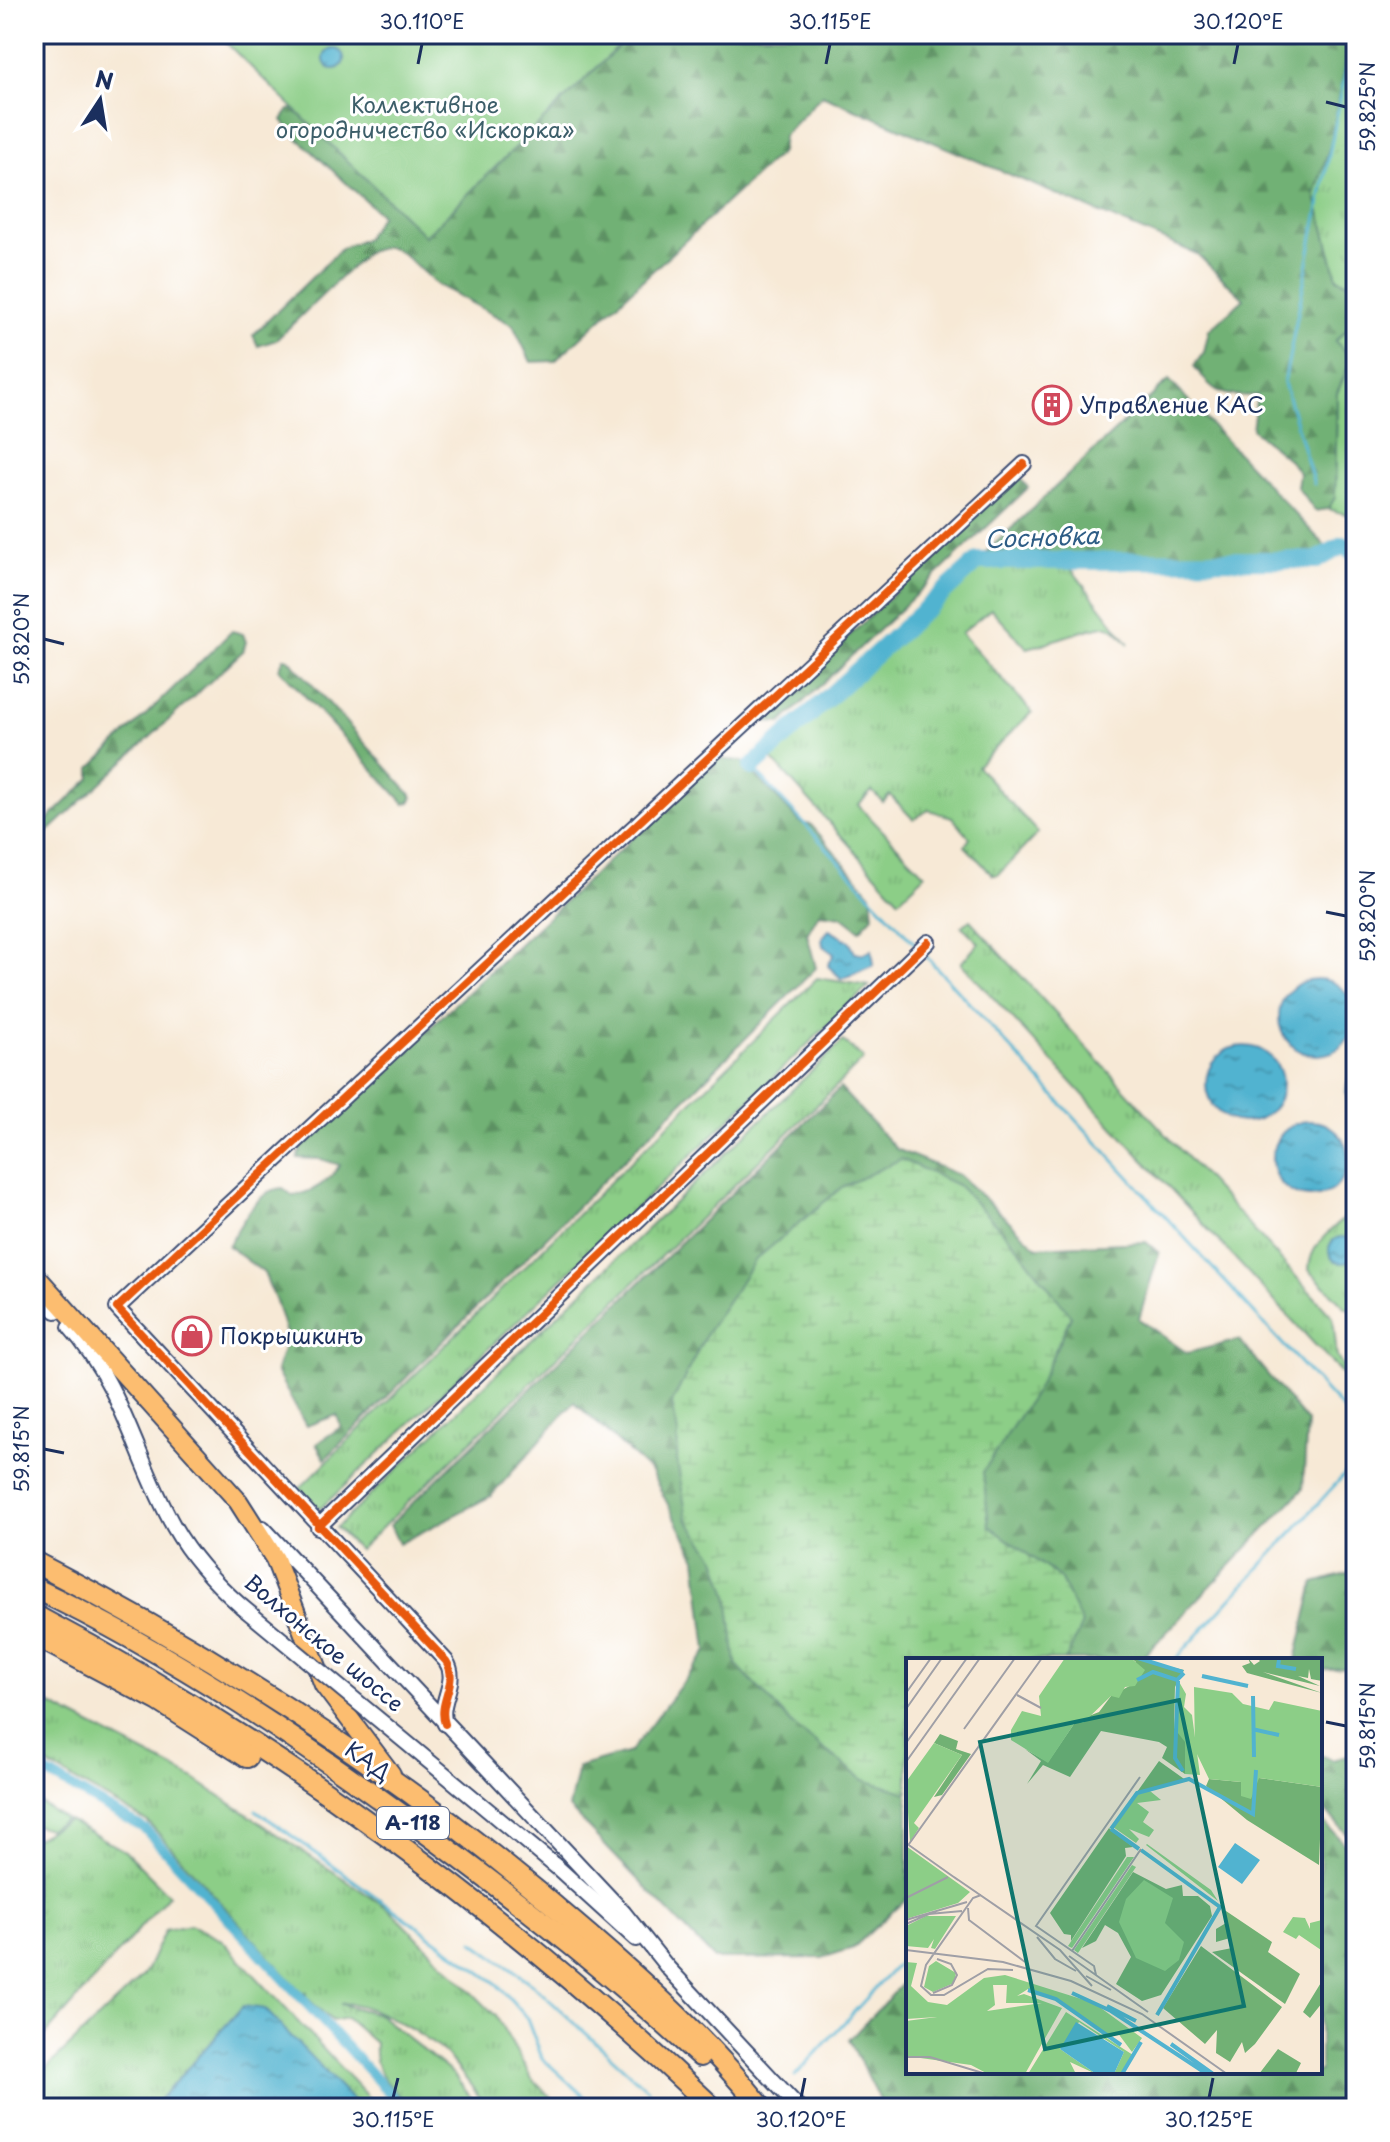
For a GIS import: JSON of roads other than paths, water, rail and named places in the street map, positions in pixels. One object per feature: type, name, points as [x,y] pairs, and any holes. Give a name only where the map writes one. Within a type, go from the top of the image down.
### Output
[{"type":"highway","points":[[34,1562],[229,1672],[404,1788],[525,1879],[637,1977],[719,2057],[762,2108]]},
{"type":"highway","name":"КАД","points":[[34,1588],[205,1683],[373,1793],[599,1965],[755,2108]]},
{"type":"highway","name":"А-118","points":[[34,1615],[202,1710],[382,1835],[571,1979],[713,2108]]},
{"type":"highway","points":[[34,1635],[159,1701],[232,1748],[382,1835]]},
{"type":"main road","name":"Волхонское шоссе","points":[[34,1274],[238,1501]]},
{"type":"main road","points":[[238,1501],[275,1559],[324,1685],[363,1741],[404,1788]]},
{"type":"street","points":[[445,1724],[441,1712],[451,1669],[446,1661],[117,1308],[1024,464]]},
{"type":"street","points":[[318,1527],[928,942]]},
{"type":"street","name":"Волхонское шоссе","points":[[34,1288],[81,1339],[111,1387],[174,1528],[219,1587],[559,1869],[668,1968]]},
{"type":"street","name":"Волхонское шоссе","points":[[238,1501],[624,1913],[668,1968],[799,2108]]},
{"type":"street","points":[[415,1691],[436,1694],[449,1687]]},
{"type":"water","points":[[334,49],[341,52],[344,59],[341,66],[334,69],[327,66],[324,59],[327,52]]},
{"type":"water","points":[[829,930],[849,941],[855,953],[872,950],[874,965],[842,979],[828,966],[834,954],[823,946],[822,938]]},
{"type":"water","points":[[1317,979],[1332,982],[1344,990],[1352,1002],[1355,1017],[1352,1032],[1344,1044],[1332,1052],[1317,1055],[1302,1052],[1290,1044],[1282,1032],[1279,1017],[1282,1002],[1290,990],[1302,982]]},
{"type":"water","points":[[1244,1046],[1259,1049],[1271,1057],[1279,1069],[1282,1084],[1279,1099],[1271,1111],[1259,1119],[1244,1122],[1229,1119],[1217,1111],[1209,1099],[1206,1084],[1209,1069],[1217,1057],[1229,1049]]},
{"type":"water","points":[[1356,1065],[1356,1117],[1347,1091]]},
{"type":"water","points":[[1310,1121],[1325,1124],[1337,1132],[1345,1144],[1348,1159],[1345,1174],[1337,1186],[1325,1194],[1310,1197],[1295,1194],[1283,1186],[1275,1174],[1272,1159],[1275,1144],[1283,1132],[1295,1124]]},
{"type":"water","points":[[1342,1237],[1351,1241],[1355,1250],[1351,1259],[1342,1263],[1333,1259],[1329,1250],[1333,1241]]},
{"type":"water","points":[[243,2006],[265,2009],[360,2108],[152,2108]]},
{"type":"waterway","points":[[1314,484],[1284,383],[1353,34]]},
{"type":"waterway","name":"Сосновка","points":[[752,767],[978,561],[1317,560],[1343,545],[1356,553]]},
{"type":"waterway","points":[[752,767],[916,945]]},
{"type":"waterway","points":[[924,954],[1356,1424]]},
{"type":"waterway","points":[[1177,1658],[1356,1462]]},
{"type":"waterway","points":[[34,1766],[145,1829],[403,2108]]},
{"type":"waterway","points":[[256,1810],[497,1984],[527,2018],[542,2058],[597,2108]]},
{"type":"waterway","points":[[474,1942],[533,1985],[647,2089]]},
{"type":"waterway","points":[[795,2076],[906,1955]]},
{"type":"waterway","points":[[663,2104],[668,2108]]},
{"type":"place","name":"Управление КАС","points":[[1052,405]]},
{"type":"place","name":"Покрышкинъ","points":[[192,1336]]},
{"type":"park label","name":"Коллективное огородничество «Искорка»","points":[[425,118]]}]
